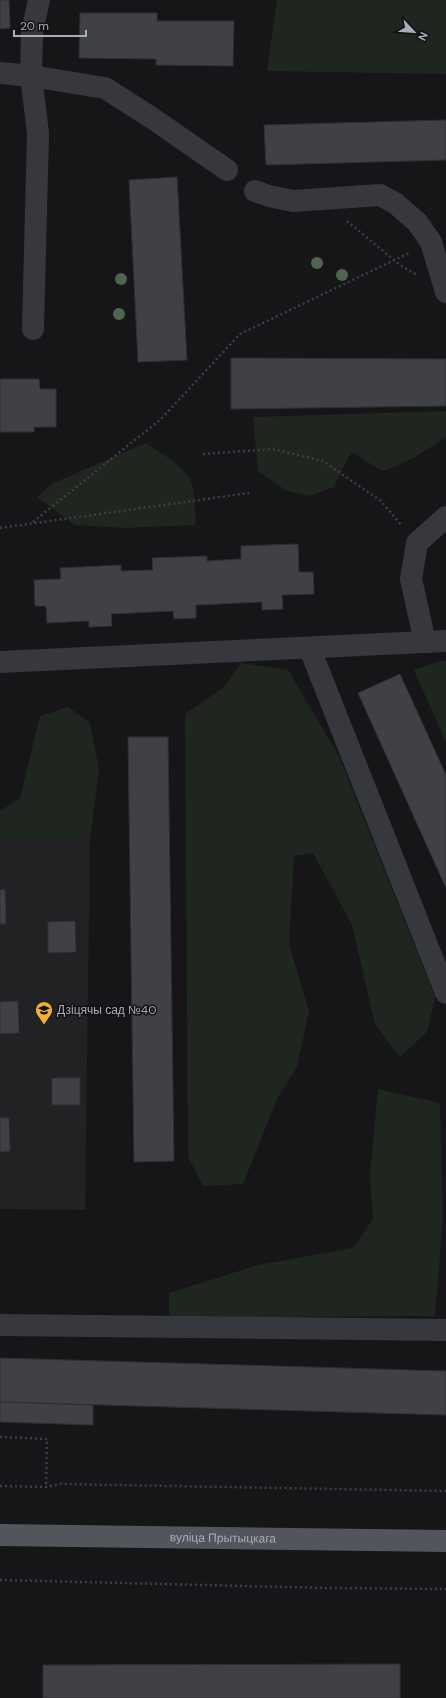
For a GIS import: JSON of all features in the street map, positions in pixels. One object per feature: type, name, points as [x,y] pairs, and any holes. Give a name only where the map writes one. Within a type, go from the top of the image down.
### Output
[{"type":"main road","name":"вуліца Прытыцкага","points":[[0,1536],[446,1541]]},
{"type":"lane","points":[[33,329],[38,133],[31,76],[32,32],[39,0]]},
{"type":"lane","points":[[0,73],[31,76],[105,88],[152,118],[227,170]]},
{"type":"lane","points":[[255,191],[269,196],[293,201],[380,195],[395,203],[417,222],[431,242],[446,292]]},
{"type":"lane","points":[[0,662],[310,649],[435,642],[411,580],[417,543],[446,517]]},
{"type":"lane","points":[[310,649],[446,993]]},
{"type":"lane","points":[[0,1325],[446,1330]]},
{"type":"path","points":[[320,199],[400,264],[420,277]]},
{"type":"path","points":[[33,522],[161,419],[240,334],[431,242]]},
{"type":"path","points":[[203,454],[273,449],[323,461],[381,501],[417,543]]},
{"type":"path","points":[[0,528],[33,522],[248,493]]},
{"type":"path","points":[[0,1437],[47,1439],[46,1486]]},
{"type":"path","points":[[0,1486],[46,1486],[60,1484],[446,1491]]},
{"type":"path","points":[[0,1580],[328,1588],[446,1589]]},
{"type":"shaded area","points":[[277,0],[446,0],[446,74],[267,71]]},
{"type":"shaded area","points":[[446,411],[446,437],[423,452],[399,465],[382,471],[351,452],[334,487],[310,496],[287,491],[258,471],[253,417]]},
{"type":"shaded area","points":[[146,443],[174,462],[188,476],[194,492],[195,525],[125,528],[75,525],[37,497],[51,484]]},
{"type":"shaded area","points":[[439,661],[446,661],[446,742],[414,670]]},
{"type":"shaded area","points":[[241,663],[288,670],[339,756],[435,997],[427,1032],[400,1057],[375,1024],[352,925],[313,853],[294,856],[289,944],[309,1011],[297,1067],[277,1099],[243,1184],[203,1186],[188,1157],[185,714],[224,687]]},
{"type":"shaded area","points":[[68,707],[90,723],[99,769],[90,840],[0,841],[0,811],[20,798],[40,716]]},
{"type":"shaded area","name":"Дзіцячы сад №40","points":[[90,840],[85,1210],[0,1209],[0,841]]},
{"type":"shaded area","points":[[378,1089],[440,1103],[443,1219],[435,1316],[169,1318],[169,1293],[258,1265],[353,1248],[373,1219],[370,1174]]},
{"type":"building","points":[[0,0],[9,0],[10,28],[0,29]]},
{"type":"building","points":[[80,13],[157,13],[157,21],[234,21],[233,66],[156,65],[156,59],[79,58]]},
{"type":"building","points":[[446,120],[446,160],[266,165],[264,125]]},
{"type":"building","points":[[177,177],[187,360],[138,362],[129,180]]},
{"type":"building","points":[[231,358],[446,359],[446,406],[231,409]]},
{"type":"building","points":[[0,379],[39,379],[40,389],[56,389],[56,427],[34,427],[34,432],[0,432]]},
{"type":"building","points":[[298,544],[299,572],[313,572],[314,594],[282,595],[283,609],[262,610],[262,602],[196,605],[196,618],[174,619],[173,611],[111,614],[112,626],[89,627],[89,621],[47,623],[46,606],[35,606],[34,580],[61,579],[60,568],[121,565],[121,571],[153,570],[152,558],[207,556],[207,561],[241,559],[241,546]]},
{"type":"building","points":[[400,674],[446,775],[446,888],[358,693]]},
{"type":"building","points":[[128,737],[168,737],[174,1161],[134,1162]]},
{"type":"building","points":[[5,889],[6,924],[0,924],[0,890]]},
{"type":"building","points":[[75,921],[76,952],[48,953],[48,922]]},
{"type":"building","points":[[18,1001],[19,1033],[0,1034],[0,1002]]},
{"type":"building","points":[[52,1078],[80,1078],[80,1105],[52,1105]]},
{"type":"building","points":[[0,1118],[9,1118],[10,1151],[0,1152]]},
{"type":"building","points":[[0,1358],[446,1371],[446,1415],[0,1402]]},
{"type":"building","points":[[0,1402],[93,1405],[93,1425],[0,1422]]},
{"type":"building","points":[[400,1664],[400,1698],[43,1698],[43,1665]]},
{"type":"place","name":"Дзіцячы сад №40","points":[[44,1025]]}]
